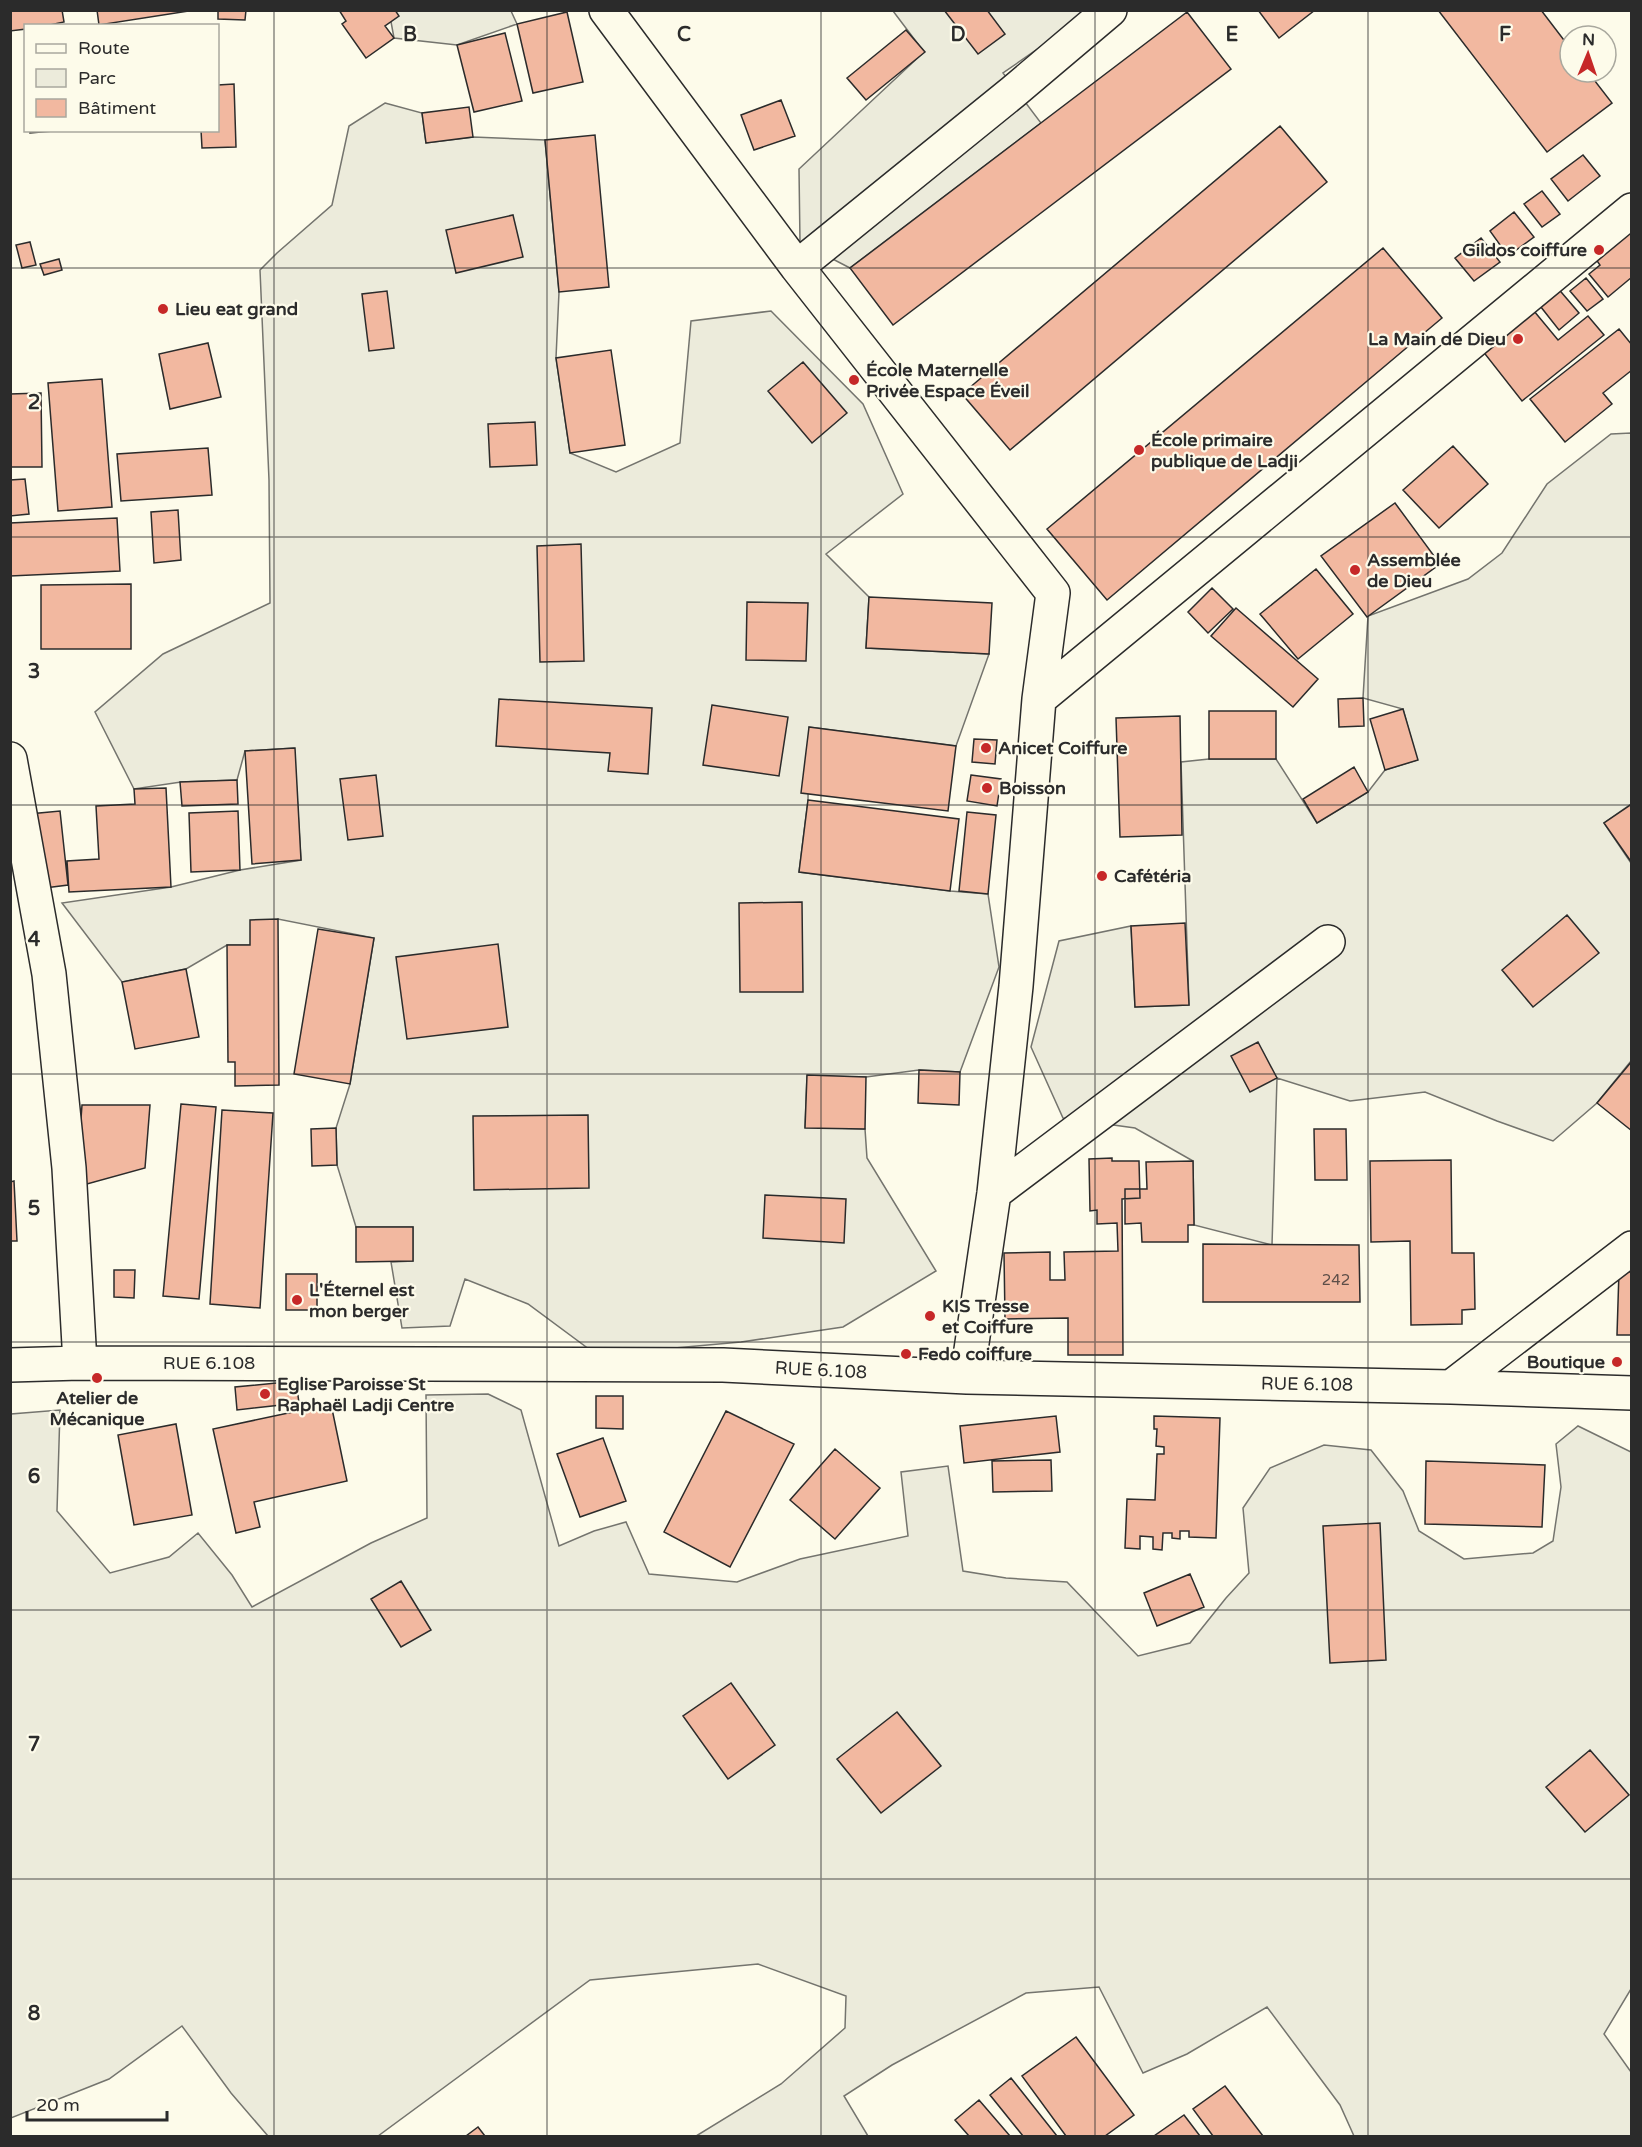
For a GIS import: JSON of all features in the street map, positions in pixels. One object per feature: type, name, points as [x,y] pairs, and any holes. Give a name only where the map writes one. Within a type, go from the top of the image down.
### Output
[{"type":"street","points":[[606,10],[797,267],[1053,593],[1039,699],[1016,986],[994,1192],[967,1377]]},
{"type":"street","points":[[797,267],[1013,92],[1110,10]]},
{"type":"street","points":[[1039,699],[1632,210]]},
{"type":"street","points":[[10,759],[50,985],[69,1168],[80,1363]]},
{"type":"street","points":[[994,1192],[1328,942]]},
{"type":"street","points":[[1451,1387],[1632,1248]]},
{"type":"street","name":"RUE 6.108","points":[[10,1365],[80,1363],[723,1365],[967,1377],[1632,1393]]},
{"type":"green space","points":[[389,11],[511,11],[517,24],[457,45],[394,38]]},
{"type":"green space","points":[[893,11],[1092,11],[1003,73],[1041,123],[850,268],[800,242],[799,169],[924,52]]},
{"type":"green space","points":[[385,103],[422,113],[426,143],[473,137],[545,140],[559,292],[556,358],[570,453],[616,472],[680,443],[691,321],[771,311],[863,404],[903,494],[826,554],[869,597],[866,648],[989,654],[956,746],[809,727],[808,800],[799,872],[988,894],[999,967],[960,1072],[919,1070],[866,1077],[807,1076],[805,1127],[865,1129],[867,1158],[936,1271],[843,1327],[741,1342],[597,1355],[528,1304],[465,1279],[450,1326],[402,1328],[391,1262],[413,1261],[413,1227],[356,1227],[337,1165],[336,1128],[350,1084],[374,938],[278,919],[250,945],[227,945],[186,969],[122,982],[62,903],[171,887],[240,870],[301,860],[294,748],[245,751],[237,780],[181,782],[134,789],[95,712],[163,654],[270,603],[269,480],[260,270],[332,205],[349,126]]},
{"type":"green space","points":[[1631,433],[1631,804],[1604,823],[1631,863],[1631,1061],[1597,1103],[1553,1141],[1425,1092],[1350,1101],[1277,1078],[1272,1245],[1194,1225],[1193,1161],[1135,1128],[1063,1118],[1031,1047],[1059,941],[1131,926],[1135,1007],[1189,1005],[1181,762],[1209,759],[1276,759],[1317,823],[1368,792],[1385,770],[1417,760],[1403,709],[1363,698],[1368,616],[1468,579],[1502,553],[1547,484],[1611,434]]},
{"type":"green space","points":[[488,1394],[521,1410],[559,1546],[594,1531],[626,1522],[649,1574],[737,1582],[800,1559],[908,1536],[901,1472],[948,1466],[963,1571],[1006,1578],[1067,1582],[1138,1656],[1190,1643],[1249,1573],[1243,1508],[1270,1468],[1324,1445],[1371,1450],[1403,1491],[1419,1531],[1464,1559],[1533,1553],[1553,1541],[1561,1487],[1556,1444],[1578,1426],[1631,1452],[1631,1989],[1604,2034],[1631,2072],[1631,2136],[1354,2136],[1340,2105],[1267,2007],[1187,2054],[1143,2073],[1099,1987],[1026,1993],[892,2065],[844,2096],[868,2136],[696,2136],[781,2084],[845,2028],[846,1996],[758,1964],[590,1980],[378,2136],[268,2136],[231,2093],[182,2026],[109,2079],[11,2118],[11,1414],[60,1410],[57,1511],[110,1573],[169,1557],[198,1533],[232,1575],[252,1607],[371,1543],[427,1518],[426,1395]]},
{"type":"building","points":[[10,10],[62,10],[64,22],[24,24],[24,29],[10,31]]},
{"type":"building","points":[[97,10],[195,10],[105,24],[99,24]]},
{"type":"building","points":[[218,10],[246,10],[245,20],[218,19]]},
{"type":"building","points":[[339,10],[395,10],[399,16],[385,26],[394,38],[366,58],[342,24],[346,21]]},
{"type":"building","points":[[944,10],[987,10],[1005,34],[978,54]]},
{"type":"building","points":[[1258,10],[1315,10],[1279,38]]},
{"type":"building","points":[[1438,10],[1541,10],[1558,32],[1558,84],[1597,84],[1612,103],[1547,152]]},
{"type":"building","points":[[567,12],[583,82],[533,93],[517,24]]},
{"type":"building","points":[[1187,12],[1231,69],[893,325],[850,268]]},
{"type":"building","points":[[906,30],[925,52],[866,100],[847,78]]},
{"type":"building","points":[[505,33],[522,101],[474,112],[457,45]]},
{"type":"building","points":[[234,84],[236,147],[202,148],[201,132],[219,132],[219,85]]},
{"type":"building","points":[[781,100],[795,136],[754,150],[741,115]]},
{"type":"building","points":[[469,107],[473,137],[426,143],[422,113]]},
{"type":"building","points":[[1280,126],[1327,182],[1010,450],[962,394]]},
{"type":"building","points":[[595,135],[609,287],[559,292],[545,140]]},
{"type":"building","points":[[1583,155],[1600,176],[1568,201],[1551,179]]},
{"type":"building","points":[[1542,191],[1560,214],[1542,227],[1524,204]]},
{"type":"building","points":[[1514,212],[1534,237],[1508,256],[1490,231]]},
{"type":"building","points":[[513,215],[523,257],[456,273],[446,230]]},
{"type":"building","points":[[1632,220],[1632,277],[1608,297],[1589,274],[1600,265],[1591,252]]},
{"type":"building","points":[[1481,238],[1500,262],[1474,281],[1455,258]]},
{"type":"building","points":[[30,242],[36,265],[22,268],[16,245]]},
{"type":"building","points":[[1383,248],[1442,318],[1107,600],[1047,529]]},
{"type":"building","points":[[59,259],[62,270],[44,275],[40,264]]},
{"type":"building","points":[[1586,278],[1603,299],[1587,311],[1570,291]]},
{"type":"building","points":[[1556,286],[1579,313],[1559,330],[1537,302]]},
{"type":"building","points":[[387,291],[394,348],[369,351],[362,294]]},
{"type":"building","points":[[1529,305],[1558,340],[1588,316],[1604,335],[1522,401],[1478,345]]},
{"type":"building","points":[[1619,329],[1632,345],[1632,370],[1603,393],[1612,404],[1565,442],[1530,399]]},
{"type":"building","points":[[208,343],[221,397],[170,409],[159,354]]},
{"type":"building","points":[[611,350],[625,445],[570,453],[556,358]]},
{"type":"building","points":[[803,362],[847,413],[812,443],[768,391]]},
{"type":"building","points":[[102,379],[112,507],[58,511],[48,383]]},
{"type":"building","points":[[41,393],[42,467],[10,467],[10,394]]},
{"type":"building","points":[[535,422],[537,465],[490,467],[488,424]]},
{"type":"building","points":[[1453,446],[1488,484],[1439,528],[1403,490]]},
{"type":"building","points":[[208,448],[212,495],[121,501],[117,454]]},
{"type":"building","points":[[25,479],[29,514],[10,516],[10,480]]},
{"type":"building","points":[[1395,503],[1440,564],[1367,617],[1321,556]]},
{"type":"building","points":[[178,510],[181,560],[154,563],[151,512]]},
{"type":"building","points":[[117,518],[120,571],[10,576],[10,523]]},
{"type":"building","points":[[581,544],[584,661],[540,662],[537,546]]},
{"type":"building","points":[[1316,569],[1353,614],[1298,659],[1260,614]]},
{"type":"building","points":[[131,584],[131,649],[41,649],[41,585]]},
{"type":"building","points":[[1212,588],[1233,609],[1208,633],[1188,612]]},
{"type":"building","points":[[869,597],[992,603],[989,654],[866,648]]},
{"type":"building","points":[[747,602],[808,603],[806,661],[746,660]]},
{"type":"building","points":[[1236,608],[1318,679],[1293,707],[1211,636]]},
{"type":"building","points":[[1363,698],[1364,726],[1339,727],[1338,699]]},
{"type":"building","points":[[499,699],[652,708],[648,774],[608,771],[610,753],[496,746]]},
{"type":"building","points":[[712,705],[788,717],[779,776],[703,765]]},
{"type":"building","points":[[1403,709],[1418,760],[1385,770],[1370,719]]},
{"type":"building","points":[[1209,711],[1276,711],[1276,759],[1209,759]]},
{"type":"building","points":[[1180,716],[1182,835],[1120,837],[1116,718]]},
{"type":"building","points":[[809,727],[956,746],[948,811],[801,793]]},
{"type":"building","points":[[974,739],[997,740],[995,764],[972,762]]},
{"type":"building","points":[[295,748],[301,860],[252,864],[245,751]]},
{"type":"building","points":[[1354,767],[1368,792],[1317,823],[1303,799]]},
{"type":"building","points":[[376,775],[383,836],[348,840],[340,779]]},
{"type":"building","points":[[971,775],[1001,779],[997,806],[967,801]]},
{"type":"building","points":[[237,780],[238,804],[182,806],[180,782]]},
{"type":"building","points":[[166,788],[171,887],[69,892],[67,861],[99,859],[96,806],[135,804],[134,789]]},
{"type":"building","points":[[808,800],[959,819],[950,891],[799,872]]},
{"type":"building","points":[[1632,804],[1632,863],[1604,823]]},
{"type":"building","points":[[60,811],[68,885],[37,889],[29,814]]},
{"type":"building","points":[[238,811],[240,870],[191,872],[189,813]]},
{"type":"building","points":[[967,812],[996,815],[988,894],[959,891]]},
{"type":"building","points":[[802,902],[803,992],[740,992],[739,903]]},
{"type":"building","points":[[1567,915],[1599,953],[1533,1007],[1502,970]]},
{"type":"building","points":[[278,919],[279,1085],[235,1086],[235,1062],[228,1062],[227,945],[250,945],[250,920]]},
{"type":"building","points":[[1185,923],[1189,1005],[1135,1007],[1131,926]]},
{"type":"building","points":[[318,929],[374,938],[350,1084],[294,1074]]},
{"type":"building","points":[[498,944],[508,1027],[407,1039],[396,957]]},
{"type":"building","points":[[186,969],[199,1037],[135,1049],[122,982]]},
{"type":"building","points":[[1258,1042],[1277,1078],[1250,1092],[1231,1056]]},
{"type":"building","points":[[1632,1061],[1632,1131],[1597,1103]]},
{"type":"building","points":[[919,1070],[960,1072],[959,1105],[918,1103]]},
{"type":"building","points":[[807,1075],[866,1077],[865,1129],[805,1128]]},
{"type":"building","points":[[181,1104],[216,1107],[199,1299],[163,1296]]},
{"type":"building","points":[[82,1105],[150,1105],[145,1168],[76,1187]]},
{"type":"building","points":[[222,1110],[273,1113],[260,1308],[210,1304]]},
{"type":"building","points":[[588,1115],[589,1188],[474,1190],[473,1116]]},
{"type":"building","points":[[336,1128],[337,1165],[312,1166],[311,1129]]},
{"type":"building","points":[[1314,1129],[1346,1129],[1347,1180],[1315,1180]]},
{"type":"building","points":[[1112,1158],[1112,1161],[1139,1161],[1140,1198],[1122,1199],[1123,1355],[1068,1355],[1068,1318],[1005,1319],[1004,1253],[1050,1252],[1050,1280],[1065,1280],[1064,1252],[1118,1251],[1117,1223],[1097,1224],[1097,1210],[1090,1211],[1089,1159]]},
{"type":"building","points":[[1451,1160],[1452,1253],[1474,1253],[1475,1309],[1462,1310],[1462,1324],[1411,1325],[1410,1241],[1371,1242],[1370,1161]]},
{"type":"building","points":[[1193,1161],[1194,1225],[1188,1225],[1188,1242],[1142,1242],[1141,1223],[1125,1224],[1125,1189],[1147,1189],[1146,1162]]},
{"type":"building","points":[[14,1181],[17,1241],[10,1241],[10,1182]]},
{"type":"building","points":[[765,1195],[846,1199],[844,1243],[763,1238]]},
{"type":"building","points":[[356,1227],[413,1227],[413,1261],[356,1262]]},
{"type":"building","points":[[1203,1244],[1359,1245],[1360,1302],[1203,1302]]},
{"type":"building","points":[[114,1270],[135,1270],[134,1298],[114,1297]]},
{"type":"building","points":[[1619,1271],[1632,1272],[1632,1335],[1617,1335]]},
{"type":"building","points":[[286,1274],[317,1274],[317,1310],[286,1310]]},
{"type":"building","points":[[296,1381],[299,1403],[237,1410],[235,1387]]},
{"type":"building","points":[[596,1396],[623,1396],[623,1429],[596,1428]]},
{"type":"building","points":[[331,1404],[347,1481],[254,1502],[260,1527],[236,1533],[213,1429]]},
{"type":"building","points":[[726,1411],[794,1444],[730,1567],[664,1532]]},
{"type":"building","points":[[1056,1416],[1060,1452],[964,1463],[960,1426]]},
{"type":"building","points":[[1154,1416],[1220,1418],[1216,1538],[1189,1537],[1189,1531],[1180,1531],[1180,1539],[1172,1538],[1172,1533],[1163,1533],[1162,1550],[1153,1549],[1153,1537],[1140,1536],[1140,1549],[1125,1548],[1127,1499],[1155,1500],[1157,1454],[1164,1454],[1164,1447],[1156,1446],[1157,1429],[1154,1429]]},
{"type":"building","points":[[176,1424],[192,1515],[134,1525],[118,1435]]},
{"type":"building","points":[[603,1438],[626,1501],[580,1517],[557,1454]]},
{"type":"building","points":[[835,1449],[880,1488],[835,1539],[790,1500]]},
{"type":"building","points":[[1051,1460],[1052,1491],[993,1492],[992,1461]]},
{"type":"building","points":[[1426,1461],[1545,1465],[1542,1527],[1425,1524]]},
{"type":"building","points":[[1380,1523],[1386,1660],[1330,1663],[1323,1526]]},
{"type":"building","points":[[1190,1574],[1204,1607],[1157,1626],[1144,1593]]},
{"type":"building","points":[[401,1581],[431,1630],[401,1647],[371,1599]]},
{"type":"building","points":[[731,1683],[775,1745],[728,1779],[683,1716]]},
{"type":"building","points":[[897,1712],[941,1766],[881,1813],[837,1759]]},
{"type":"building","points":[[1590,1750],[1629,1795],[1585,1832],[1546,1787]]},
{"type":"building","points":[[1076,2037],[1134,2115],[1105,2136],[1066,2136],[1022,2076]]},
{"type":"building","points":[[1011,2078],[1057,2136],[1023,2136],[990,2095]]},
{"type":"building","points":[[1225,2086],[1263,2136],[1213,2136],[1193,2109]]},
{"type":"building","points":[[979,2100],[1010,2136],[969,2136],[955,2120]]},
{"type":"building","points":[[1184,2115],[1200,2136],[1154,2136]]},
{"type":"building","points":[[478,2127],[485,2136],[466,2136]]},
{"type":"place","name":"Gildos coiffure","points":[[1599,250]]},
{"type":"place","name":"Lieu eat grand","points":[[163,309]]},
{"type":"place","name":"La Main de Dieu","points":[[1518,339]]},
{"type":"place","name":"École Maternelle Privée Espace Éveil","points":[[854,380]]},
{"type":"place","name":"École primaire publique de Ladji","points":[[1139,450]]},
{"type":"place","name":"Assemblée de Dieu","points":[[1355,570]]},
{"type":"place","name":"Anicet Coiffure","points":[[986,748]]},
{"type":"place","name":"Boisson","points":[[987,788]]},
{"type":"place","name":"Cafétéria","points":[[1102,876]]},
{"type":"place","name":"L'Éternel est mon berger","points":[[297,1300]]},
{"type":"place","name":"KIS Tresse et Coiffure","points":[[930,1316]]},
{"type":"place","name":"Fedo coiffure","points":[[906,1354]]},
{"type":"place","name":"Boutique","points":[[1617,1362]]},
{"type":"place","name":"Atelier de Mécanique","points":[[97,1378]]},
{"type":"place","name":"Eglise Paroisse St Raphaël Ladji Centre","points":[[265,1394]]}]
